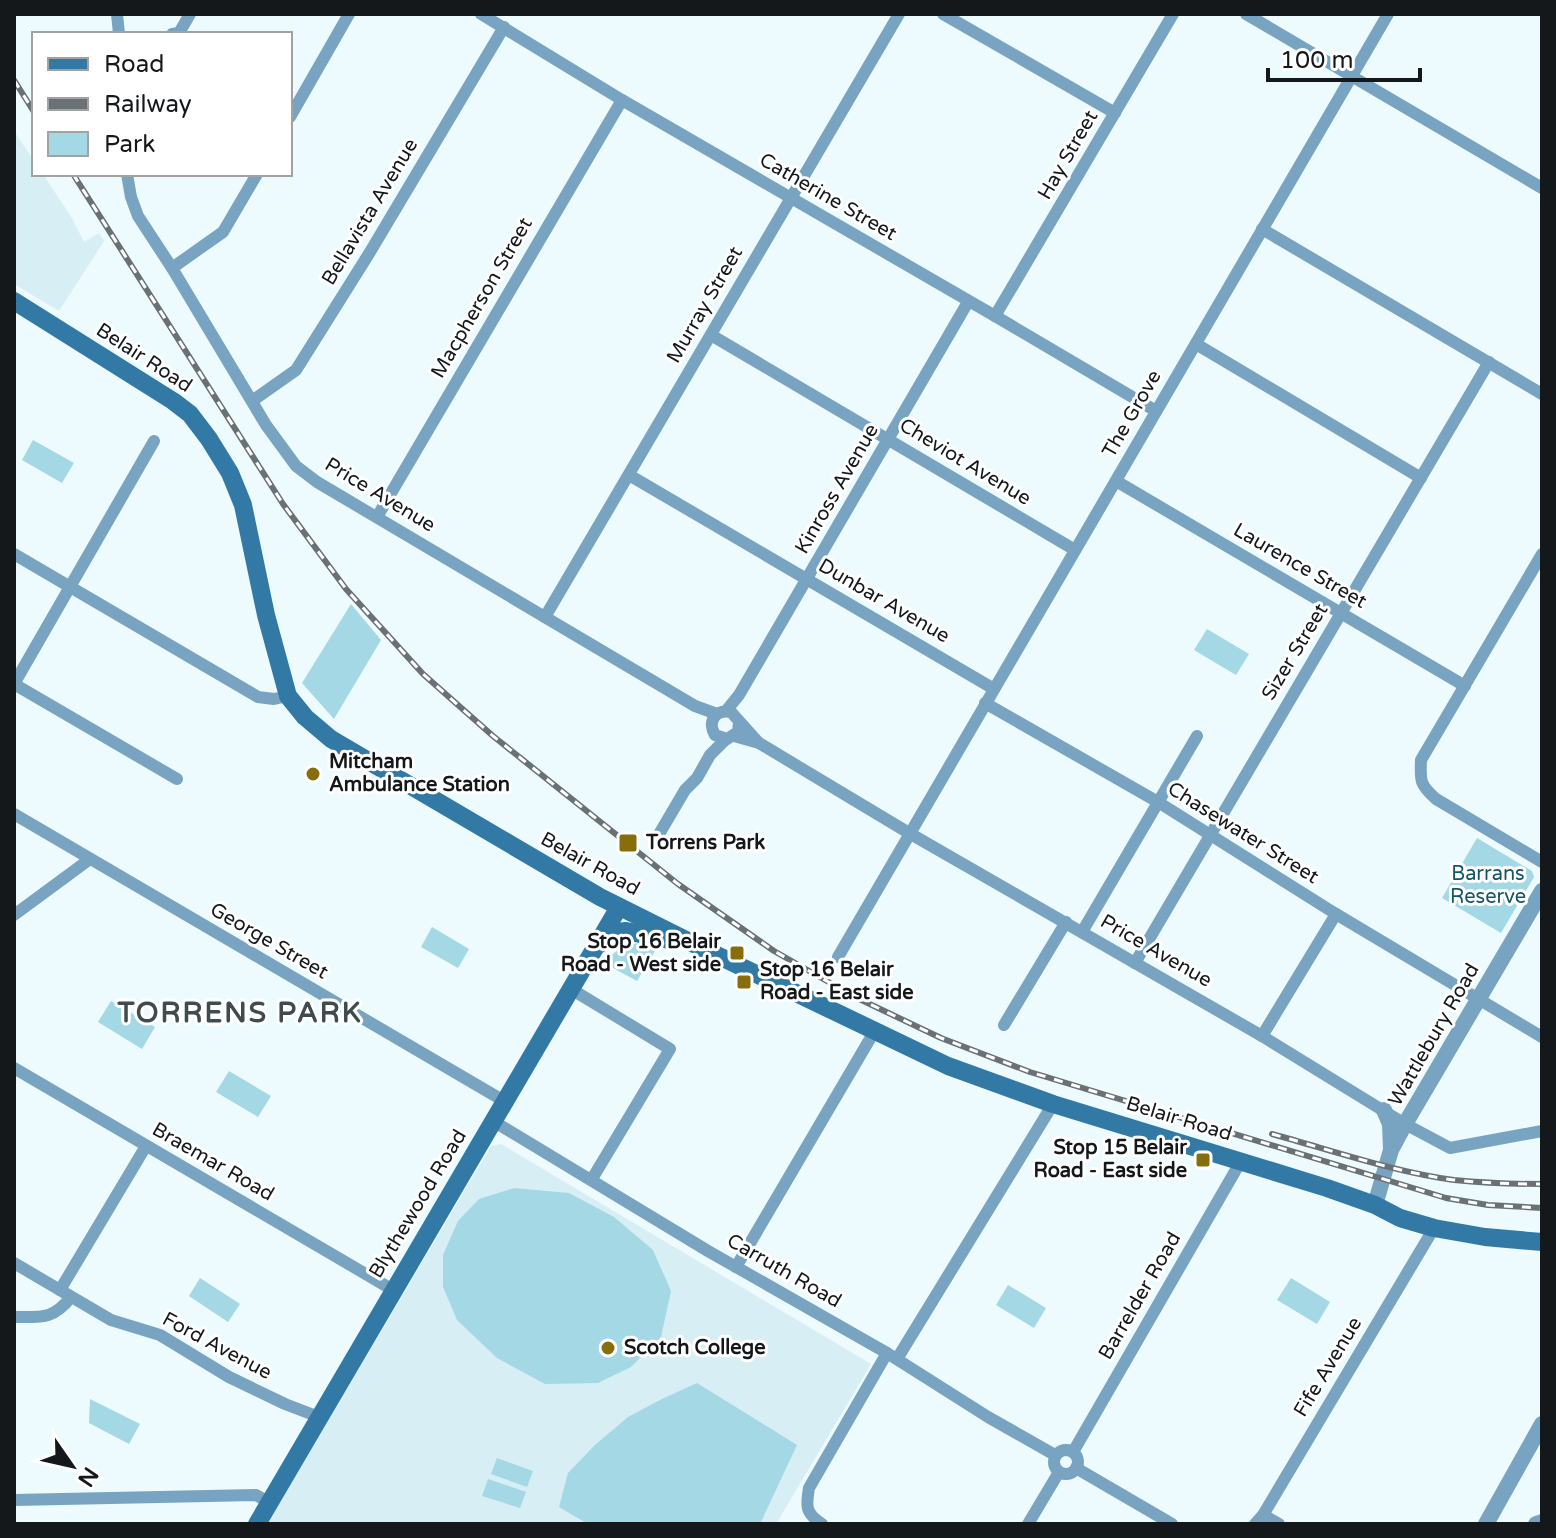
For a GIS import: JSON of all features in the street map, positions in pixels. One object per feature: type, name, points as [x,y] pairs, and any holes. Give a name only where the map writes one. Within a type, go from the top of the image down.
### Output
[{"type":"main road","name":"Belair Road","points":[[14,301],[173,401],[190,414],[209,439],[230,473],[243,505],[266,615],[288,696],[305,717],[331,739],[619,907],[948,1066],[1053,1104],[1375,1205],[1400,1218],[1485,1237],[1542,1242]]},
{"type":"main road","name":"Blythewood Road","points":[[257,1524],[619,907]]},
{"type":"main road","points":[[591,951],[616,932],[626,931],[696,945]]},
{"type":"main road","name":"Belair Road","points":[[1375,1205],[1397,1206],[1510,1230],[1542,1230]]},
{"type":"street","points":[[180,32],[190,14]]},
{"type":"street","points":[[292,114],[349,14]]},
{"type":"street","name":"Catherine Street","points":[[481,14],[622,100],[1156,411]]},
{"type":"street","points":[[881,14],[897,18]]},
{"type":"street","points":[[943,14],[1115,113]]},
{"type":"street","name":"Hay Street","points":[[995,316],[1173,14]]},
{"type":"street","points":[[1246,14],[1542,188]]},
{"type":"street","name":"The Grove","points":[[838,957],[1388,14]]},
{"type":"street","name":"Murray Street","points":[[545,617],[897,18]]},
{"type":"street","name":"Bellavista Avenue","points":[[252,401],[296,370],[504,27]]},
{"type":"street","name":"Macpherson Street","points":[[377,517],[622,100]]},
{"type":"street","name":"Price Avenue","points":[[127,176],[138,216],[266,425],[296,466],[317,482],[909,833],[1450,1148],[1542,1131]]},
{"type":"street","points":[[172,268],[223,232],[256,176]]},
{"type":"street","points":[[1262,229],[1542,394]]},
{"type":"street","name":"Kinross Avenue","points":[[723,720],[968,302]]},
{"type":"street","name":"Cheviot Avenue","points":[[711,335],[1075,550]]},
{"type":"street","points":[[1196,344],[1421,478]]},
{"type":"street","name":"Sizer Street","points":[[1135,963],[1489,362]]},
{"type":"street","points":[[154,441],[14,684],[177,779]]},
{"type":"street","name":"Dunbar Avenue","points":[[629,475],[994,689]]},
{"type":"street","name":"Laurence Street","points":[[1116,481],[1465,686]]},
{"type":"street","points":[[14,554],[258,697],[274,699],[288,696]]},
{"type":"street","points":[[1542,554],[1421,760],[1420,778],[1423,788],[1436,799],[1542,862]]},
{"type":"street","name":"Chasewater Street","points":[[985,703],[1158,802],[1336,914],[1542,1037]]},
{"type":"street","points":[[655,841],[710,755],[723,720],[738,732],[710,755]]},
{"type":"street","name":"Price Avenue","points":[[723,720],[719,738],[759,743]]},
{"type":"street","points":[[1082,932],[1197,736]]},
{"type":"street","name":"George Street","points":[[14,814],[504,1101]]},
{"type":"street","points":[[14,915],[90,859]]},
{"type":"street","name":"Wattlebury Road","points":[[1375,1205],[1391,1150],[1542,891]]},
{"type":"street","points":[[1262,1036],[1336,914]]},
{"type":"street","points":[[1004,1025],[1066,922]]},
{"type":"street","points":[[571,989],[670,1049],[592,1179]]},
{"type":"street","points":[[736,1267],[874,1032]]},
{"type":"street","name":"Braemar Road","points":[[14,1068],[393,1290]]},
{"type":"street","points":[[822,1524],[808,1512],[809,1488],[1053,1104]]},
{"type":"street","points":[[1384,1110],[1390,1124],[1391,1150]]},
{"type":"street","name":"Carruth Road","points":[[493,1121],[1055,1455]]},
{"type":"street","points":[[14,1317],[44,1317],[59,1312],[65,1294],[146,1146]]},
{"type":"street","name":"Barrelder Road","points":[[1073,1452],[1241,1161]]},
{"type":"street","name":"Fife Avenue","points":[[1259,1520],[1434,1228]]},
{"type":"street","name":"Ford Avenue","points":[[14,1263],[111,1320],[160,1335],[229,1377],[319,1417]]},
{"type":"street","points":[[1486,1524],[1542,1424]]},
{"type":"street","points":[[1067,1450],[1073,1452],[1078,1462],[1076,1468],[1066,1474],[1059,1472],[1055,1455],[1067,1450]]},
{"type":"street","points":[[1076,1468],[1172,1524]]},
{"type":"street","points":[[1028,1524],[1059,1472]]},
{"type":"street","points":[[14,1500],[256,1495],[270,1503]]},
{"type":"street","points":[[1259,1520],[1279,1524]]},
{"type":"street","points":[[1536,1524],[1542,1522]]},
{"type":"shaded area","points":[[14,131],[32,158],[32,176],[44,176],[84,242],[99,233],[104,241],[59,311],[14,284]]},
{"type":"shaded area","name":"Scotch College","points":[[501,1144],[871,1364],[776,1524],[267,1524],[491,1146]]},
{"type":"green space","points":[[33,440],[74,463],[62,483],[22,460]]},
{"type":"green space","points":[[351,604],[381,640],[334,719],[302,683]]},
{"type":"green space","points":[[1207,629],[1249,654],[1236,675],[1194,650]]},
{"type":"green space","name":"Barrans Reserve","points":[[1477,838],[1532,871],[1534,877],[1501,933],[1442,898]]},
{"type":"green space","points":[[432,927],[469,949],[458,968],[421,947]]},
{"type":"green space","points":[[643,943],[658,946],[637,981],[604,963],[621,948]]},
{"type":"green space","points":[[111,1001],[155,1027],[142,1049],[98,1022]]},
{"type":"green space","points":[[229,1071],[271,1096],[258,1117],[216,1092]]},
{"type":"green space","points":[[514,1188],[569,1193],[614,1217],[653,1250],[671,1291],[661,1337],[631,1367],[598,1383],[545,1384],[497,1358],[457,1320],[443,1287],[443,1255],[458,1221],[479,1199]]},
{"type":"green space","points":[[200,1278],[240,1304],[228,1322],[189,1296]]},
{"type":"green space","points":[[1291,1278],[1330,1302],[1317,1324],[1277,1300]]},
{"type":"green space","points":[[1008,1285],[1046,1308],[1034,1328],[996,1305]]},
{"type":"green space","points":[[697,1383],[797,1445],[760,1524],[588,1524],[559,1507],[568,1473],[595,1445],[628,1417]]},
{"type":"green space","points":[[90,1399],[140,1424],[129,1444],[89,1423]]},
{"type":"green space","points":[[497,1458],[533,1471],[527,1487],[491,1474]]},
{"type":"green space","points":[[488,1479],[526,1492],[520,1508],[482,1496]]},
{"type":"railway","points":[[14,80],[32,109]]},
{"type":"railway","points":[[74,176],[283,504],[346,589],[423,674],[493,736],[678,884],[774,951],[855,997],[941,1038],[1030,1072],[1446,1198],[1488,1205],[1542,1208]]},
{"type":"railway","points":[[1272,1134],[1431,1176],[1476,1182],[1542,1184]]},
{"type":"place","name":"Mitcham Ambulance Station","points":[[313,774]]},
{"type":"place","name":"Torrens Park","points":[[628,843]]},
{"type":"place","name":"Stop 16 Belair Road - West side","points":[[737,953]]},
{"type":"place","name":"Stop 16 Belair Road - East side","points":[[744,982]]},
{"type":"place","name":"Stop 15 Belair Road - East side","points":[[1203,1160]]},
{"type":"place","name":"Scotch College","points":[[608,1348]]},
{"type":"district","name":"TORRENS PARK","points":[[240,1013]]}]
